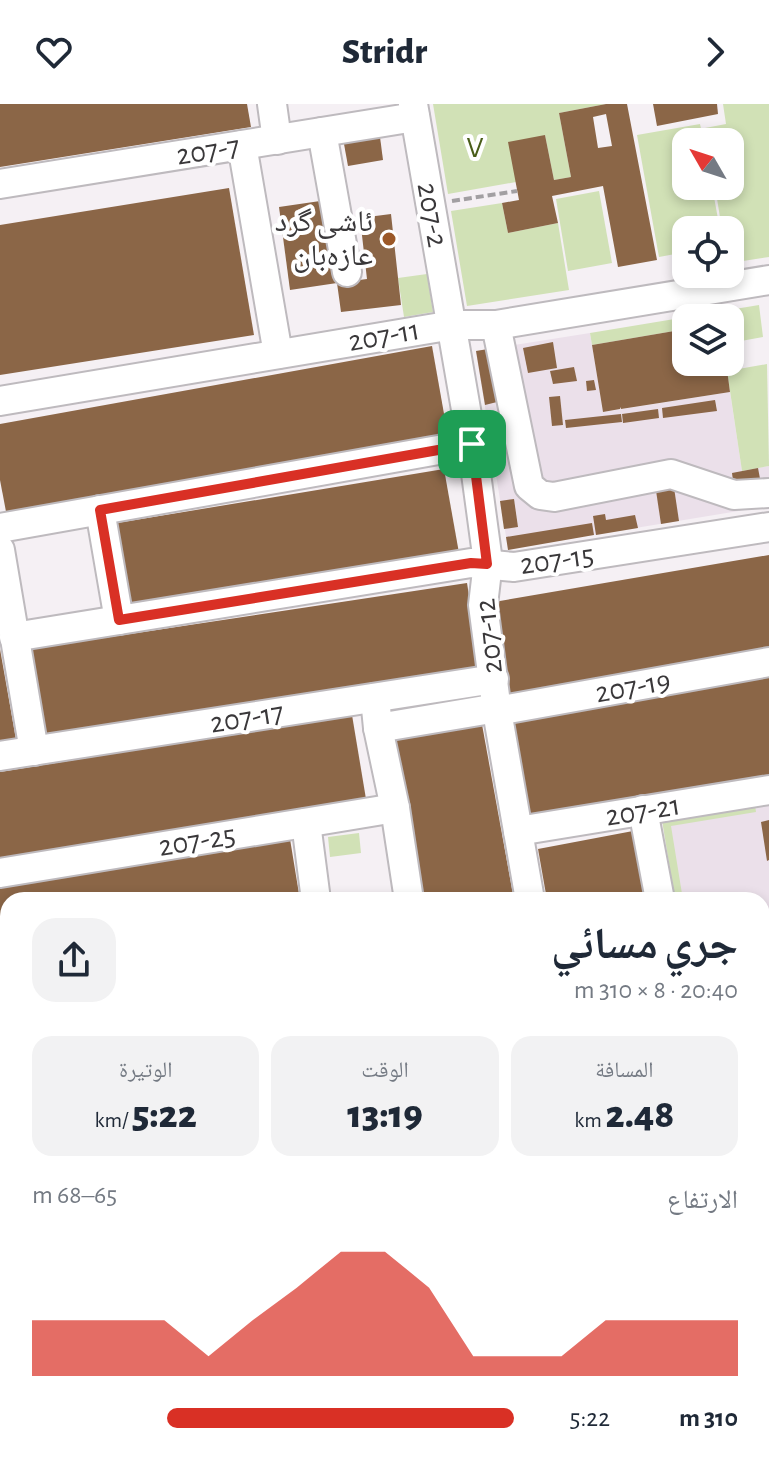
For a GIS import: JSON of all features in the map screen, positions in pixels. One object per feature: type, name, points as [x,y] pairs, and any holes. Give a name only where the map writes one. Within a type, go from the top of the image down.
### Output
[{"type":"street","points":[[272,104],[277,140]]},
{"type":"street","name":"207-7","points":[[0,184],[322,132],[414,110]]},
{"type":"street","name":"207-2","points":[[414,110],[453,325]]},
{"type":"street","points":[[322,132],[347,272]]},
{"type":"street","points":[[242,145],[278,354]]},
{"type":"street","name":"207-11","points":[[0,401],[453,325],[496,325],[769,280]]},
{"type":"street","name":"207-12","points":[[453,325],[487,564],[483,605],[497,710],[529,892]]},
{"type":"street","points":[[496,325],[529,486],[540,495],[554,497],[671,474],[734,495],[769,493]]},
{"type":"street","points":[[0,528],[472,444]]},
{"type":"street","points":[[100,510],[119,620]]},
{"type":"street","name":"207-15","points":[[14,637],[471,563],[514,567],[769,527]]},
{"type":"street","points":[[0,550],[34,751]]},
{"type":"street","name":"207-19","points":[[497,710],[769,662]]},
{"type":"street","name":"207-17","points":[[0,756],[494,679]]},
{"type":"street","points":[[375,698],[408,892]]},
{"type":"street","points":[[378,728],[497,710]]},
{"type":"street","name":"207-21","points":[[518,831],[769,790]]},
{"type":"street","name":"207-25","points":[[0,873],[395,808]]},
{"type":"street","points":[[643,810],[658,892]]},
{"type":"street","points":[[306,823],[315,892]]},
{"type":"path","points":[[430,205],[517,191]]},
{"type":"shaded area","points":[[590,333],[603,412],[730,392],[742,471],[769,466],[769,506],[508,549],[476,351]]},
{"type":"shaded area","points":[[769,802],[769,892],[674,892],[662,820]]},
{"type":"green space","name":"V","points":[[433,104],[606,104],[559,113],[571,177],[554,180],[545,135],[516,182],[448,194]]},
{"type":"green space","points":[[723,104],[769,104],[769,257],[744,261],[744,216],[720,216],[717,200],[744,200],[744,128],[705,128],[726,124]]},
{"type":"green space","points":[[700,124],[701,128],[677,128]]},
{"type":"green space","points":[[672,129],[672,200],[715,200],[717,216],[672,216],[672,255],[659,257],[637,135]]},
{"type":"green space","points":[[599,191],[612,263],[568,271],[556,199]]},
{"type":"green space","points":[[502,203],[508,233],[558,223],[569,290],[467,306],[451,211]]},
{"type":"green space","points":[[427,274],[433,312],[404,317],[398,278]]},
{"type":"green space","points":[[759,305],[763,337],[744,340],[744,307]]},
{"type":"green space","points":[[672,319],[672,331],[592,345],[590,333]]},
{"type":"green space","points":[[767,364],[769,466],[742,471],[728,376],[744,376],[744,368]]},
{"type":"green space","points":[[755,805],[756,812],[671,826],[682,892],[674,892],[662,820]]},
{"type":"green space","points":[[359,833],[361,853],[330,857],[328,837]]},
{"type":"building","points":[[0,104],[247,104],[251,127],[0,167]]},
{"type":"building","points":[[606,104],[627,104],[657,260],[618,267],[603,186],[552,196],[558,223],[508,233],[502,203],[519,200],[508,142],[545,135],[554,180],[571,177],[559,113]],"holes":[[[606,114],[612,146],[598,148],[593,117]]]},
{"type":"building","points":[[653,104],[717,104],[718,114],[657,126]]},
{"type":"building","points":[[380,137],[383,160],[348,166],[344,144]]},
{"type":"building","points":[[229,188],[254,335],[0,375],[0,225]]},
{"type":"building","points":[[327,200],[337,283],[290,290],[279,207]]},
{"type":"building","points":[[391,214],[401,305],[341,312],[337,283],[367,279],[360,218]]},
{"type":"building","points":[[672,331],[672,376],[728,376],[730,392],[603,412],[592,345]]},
{"type":"building","points":[[553,342],[557,368],[528,373],[523,348]]},
{"type":"building","points":[[432,346],[449,442],[8,522],[0,480],[0,424]]},
{"type":"building","points":[[488,349],[497,402],[485,405],[476,351]]},
{"type":"building","points":[[574,367],[577,381],[553,384],[550,371]]},
{"type":"building","points":[[594,380],[596,390],[587,391],[586,381]]},
{"type":"building","points":[[560,396],[563,425],[552,426],[549,397]]},
{"type":"building","points":[[715,400],[717,411],[663,418],[662,408]]},
{"type":"building","points":[[658,409],[659,418],[623,423],[622,414]]},
{"type":"building","points":[[621,414],[622,422],[566,428],[565,420]]},
{"type":"building","points":[[758,468],[761,484],[734,488],[732,473]]},
{"type":"building","points":[[444,469],[459,553],[132,606],[117,523]]},
{"type":"building","points":[[673,481],[679,521],[661,524],[655,484]]},
{"type":"building","points":[[514,499],[518,527],[504,529],[500,501]]},
{"type":"building","points":[[605,514],[606,520],[635,515],[638,528],[596,535],[593,516]]},
{"type":"building","points":[[592,523],[594,535],[508,550],[506,537]]},
{"type":"building","points":[[769,555],[769,653],[510,698],[494,602]]},
{"type":"building","points":[[467,583],[482,679],[38,746],[24,650]]},
{"type":"building","points":[[0,649],[17,745],[0,748]]},
{"type":"building","points":[[769,677],[769,775],[530,817],[514,721]]},
{"type":"building","points":[[352,715],[367,805],[0,864],[0,772]]},
{"type":"building","points":[[481,719],[513,892],[418,892],[391,737]]},
{"type":"building","points":[[769,820],[769,860],[767,861],[761,822]]},
{"type":"building","points":[[633,831],[644,892],[546,892],[538,849]]},
{"type":"building","points":[[290,839],[299,892],[0,892],[0,887]]},
{"type":"place","name":"ئاشی گرد عازه‌بان","points":[[389,239]]},
{"type":"route","points":[[472,444],[487,564],[477,562],[119,620],[100,510],[472,444]]}]
